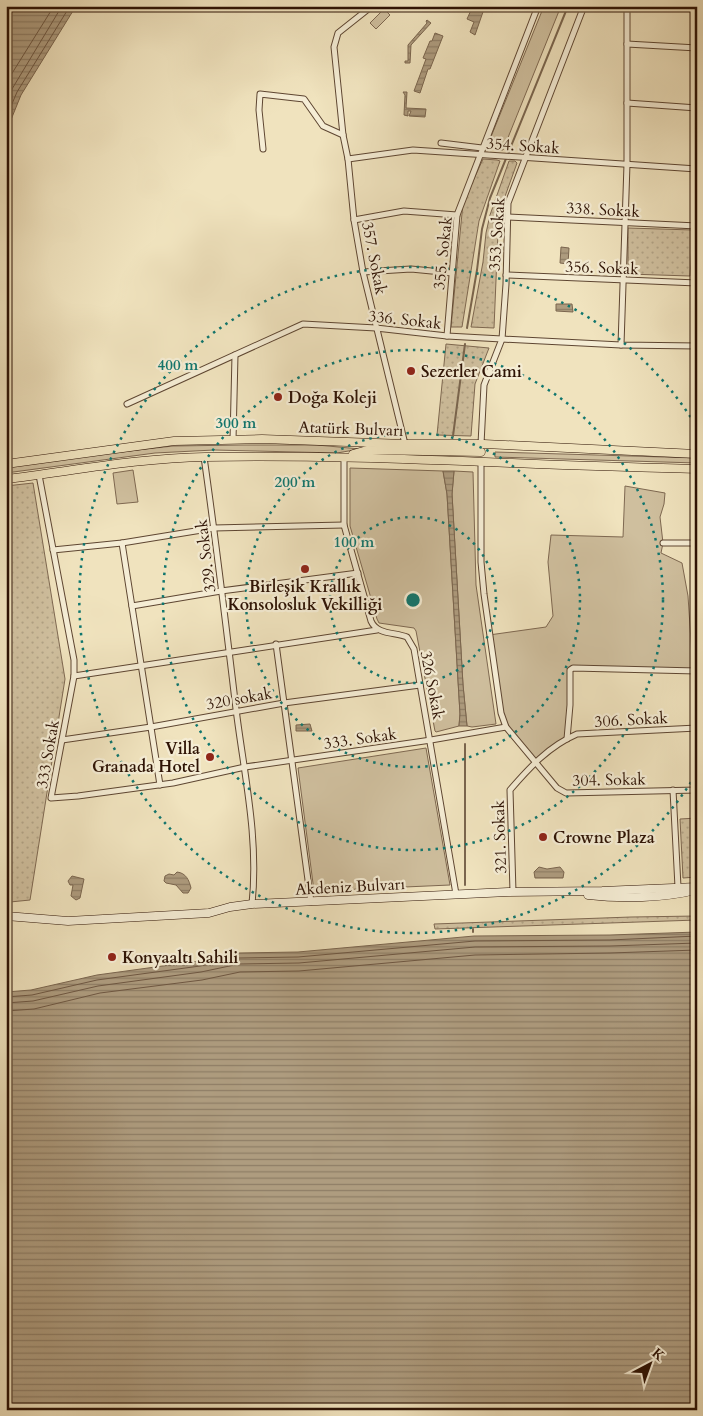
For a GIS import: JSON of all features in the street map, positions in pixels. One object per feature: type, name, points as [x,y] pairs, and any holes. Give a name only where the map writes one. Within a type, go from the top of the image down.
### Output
[{"type":"main road","name":"Atatürk Bulvarı","points":[[6,464],[174,441],[262,439],[697,454]]},
{"type":"main road","points":[[344,456],[367,450],[482,447],[483,462]]},
{"type":"main road","name":"Atatürk Bulvarı","points":[[6,480],[145,461],[204,457],[344,456],[697,469]]},
{"type":"main road","name":"Akdeniz Bulvarı","points":[[6,916],[68,921],[209,914],[230,906],[252,904],[456,894],[556,891],[602,894],[697,888]]},
{"type":"street","name":"357. Sokak","points":[[372,6],[338,33],[334,47],[343,135],[363,272],[405,444]]},
{"type":"street","name":"355. Sokak","points":[[447,336],[457,215],[538,6]]},
{"type":"street","name":"353. Sokak","points":[[482,447],[482,414],[486,377],[502,339],[508,203],[584,6]]},
{"type":"street","points":[[620,345],[627,164],[627,6]]},
{"type":"street","points":[[627,44],[697,48]]},
{"type":"street","points":[[263,149],[259,110],[260,94],[304,99],[323,126],[343,135]]},
{"type":"street","points":[[627,103],[697,108]]},
{"type":"street","points":[[441,143],[482,148]]},
{"type":"street","name":"354. Sokak","points":[[348,159],[413,150],[697,170]]},
{"type":"street","points":[[354,220],[404,211],[457,215]]},
{"type":"street","name":"338. Sokak","points":[[508,217],[697,226]]},
{"type":"street","points":[[363,272],[411,269],[452,274]]},
{"type":"street","name":"356. Sokak","points":[[506,275],[697,283]]},
{"type":"street","name":"336. Sokak","points":[[127,404],[303,324],[376,328],[447,336],[620,345],[697,346]]},
{"type":"street","points":[[233,440],[235,355]]},
{"type":"street","points":[[344,456],[344,525],[370,621],[378,630]]},
{"type":"street","name":"329. Sokak","points":[[204,457],[253,842],[252,904]]},
{"type":"street","points":[[430,740],[506,727],[501,713],[494,672],[481,562],[480,493],[483,462]]},
{"type":"street","name":"333 Sokak","points":[[40,475],[72,651],[74,676],[51,798],[160,784],[293,760]]},
{"type":"street","points":[[53,550],[214,528],[344,525]]},
{"type":"street","points":[[122,542],[160,784]]},
{"type":"street","points":[[663,543],[697,543]]},
{"type":"street","points":[[132,606],[222,591],[358,573]]},
{"type":"street","points":[[74,676],[142,667],[229,651],[378,630]]},
{"type":"street","name":"326 Sokak","points":[[378,630],[408,637],[414,649],[456,894]]},
{"type":"street","points":[[276,644],[311,902]]},
{"type":"street","points":[[567,739],[570,705],[569,680],[570,670],[573,668],[697,671]]},
{"type":"street","name":"320 sokak","points":[[62,740],[284,703],[420,685]]},
{"type":"street","name":"304. Sokak","points":[[506,727],[557,788],[566,793],[697,790]]},
{"type":"street","name":"306. Sokak","points":[[567,739],[577,734],[697,728]]},
{"type":"street","name":"321. Sokak","points":[[513,892],[510,790],[535,762],[567,739]]},
{"type":"street","name":"333. Sokak","points":[[293,760],[430,740]]},
{"type":"street","points":[[673,790],[674,890]]},
{"type":"shaded area","points":[[544,6],[561,6],[503,150],[486,149]]},
{"type":"shaded area","points":[[384,9],[390,15],[376,29],[370,23]]},
{"type":"shaded area","points":[[483,159],[500,161],[479,221],[462,327],[451,327],[463,203]]},
{"type":"shaded area","points":[[509,161],[517,163],[503,202],[501,229],[498,232],[494,328],[471,327],[490,215]]},
{"type":"shaded area","points":[[628,228],[693,230],[690,276],[628,274]]},
{"type":"shaded area","points":[[446,344],[489,348],[475,384],[471,436],[437,435]]},
{"type":"shaded area","points":[[317,445],[360,449],[337,453],[214,450],[155,453],[6,473],[6,466],[24,463],[173,446]]},
{"type":"shaded area","points":[[495,452],[697,458],[697,463],[495,457]]},
{"type":"shaded area","points":[[350,468],[443,471],[447,494],[460,714],[459,726],[435,731],[414,628],[379,623],[377,619],[350,526]]},
{"type":"shaded area","points":[[133,470],[138,502],[117,504],[113,473]]},
{"type":"shaded area","points":[[454,471],[473,472],[476,585],[496,724],[472,727],[467,726],[463,685],[452,494]]},
{"type":"shaded area","points":[[33,483],[65,679],[30,900],[10,902],[6,901],[6,486]]},
{"type":"shaded area","points":[[625,486],[665,493],[660,517],[663,543],[661,553],[682,563],[688,596],[693,671],[570,670],[567,739],[535,762],[506,727],[489,635],[546,627],[553,616],[548,562],[551,535],[623,537]]},
{"type":"shaded area","points":[[426,748],[450,885],[314,891],[298,768]]},
{"type":"shaded area","points":[[697,818],[697,877],[683,878],[680,819]]},
{"type":"shaded area","points":[[697,916],[697,920],[435,929],[434,924],[631,917]]},
{"type":"water","points":[[6,6],[76,6],[21,95],[6,132]]},
{"type":"water","points":[[481,6],[484,9],[475,35],[470,32],[474,22],[467,19],[472,8]]},
{"type":"water","points":[[427,20],[431,23],[411,45],[410,63],[405,63],[405,61],[408,61],[408,45],[427,23]]},
{"type":"water","points":[[435,33],[443,36],[430,69],[428,69],[420,93],[414,91],[426,59],[423,58]]},
{"type":"water","points":[[403,92],[407,92],[406,108],[426,109],[425,117],[409,116],[411,111],[408,111],[408,116],[404,115],[405,95]]},
{"type":"water","points":[[561,247],[569,248],[568,264],[560,263]]},
{"type":"water","points":[[556,304],[572,304],[573,312],[556,311]]},
{"type":"water","points":[[443,471],[454,471],[452,494],[467,726],[459,726],[460,714],[447,494]]},
{"type":"water","points":[[310,724],[312,731],[296,731],[296,725]]},
{"type":"water","points":[[539,867],[547,869],[560,867],[564,872],[563,878],[535,878],[534,872]]},
{"type":"water","points":[[177,872],[185,875],[188,880],[191,888],[188,893],[183,893],[176,885],[164,881],[165,876],[169,874],[174,875]]},
{"type":"water","points":[[72,876],[84,879],[80,898],[76,900],[71,896],[73,885],[70,885],[68,881]]},
{"type":"water","points":[[697,932],[697,1410],[6,1410],[6,992],[31,990],[97,975],[199,961],[238,953],[298,952],[474,936]]},
{"type":"waterway","points":[[467,328],[482,229],[490,198],[568,6]]},
{"type":"waterway","points":[[453,436],[465,344]]},
{"type":"waterway","points":[[465,744],[465,885]]},
{"type":"place","name":"Sezerler Cami","points":[[411,371]]},
{"type":"place","name":"Doğa Koleji","points":[[278,397]]},
{"type":"place","name":"Birleşik Krallık Konsolosluk Vekilliği","points":[[305,569]]},
{"type":"place","name":"Villa Granada Hotel","points":[[210,757]]},
{"type":"place","name":"Crowne Plaza","points":[[543,837]]},
{"type":"place","name":"Konyaaltı Sahili","points":[[112,957]]}]
